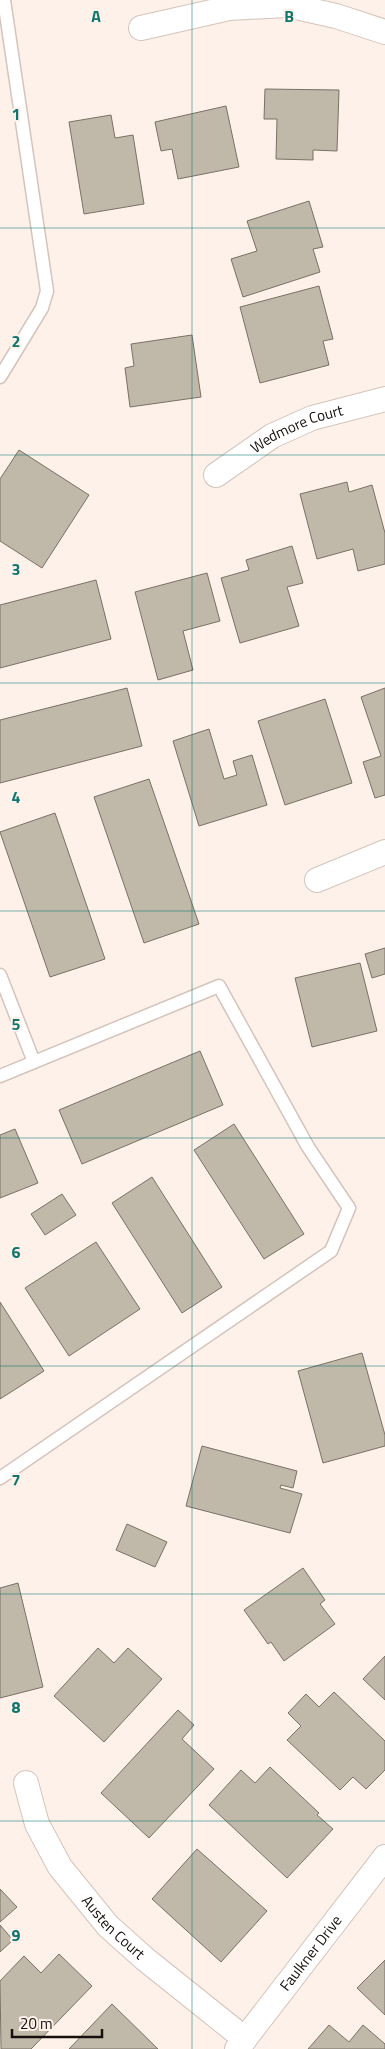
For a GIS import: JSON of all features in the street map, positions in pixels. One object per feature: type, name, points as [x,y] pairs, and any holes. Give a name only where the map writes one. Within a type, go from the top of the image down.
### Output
[{"type":"street","points":[[141,28],[229,8],[287,6],[336,16],[385,32]]},
{"type":"street","name":"Wedmore Court","points":[[216,475],[280,433],[312,418],[385,399]]},
{"type":"street","points":[[317,880],[385,852]]},
{"type":"street","name":"Austen Court","points":[[26,1783],[37,1824],[60,1867],[108,1926],[241,2044]]},
{"type":"street","name":"Faulkner Drive","points":[[241,2044],[385,1858]]},
{"type":"lane","points":[[0,378],[42,308],[47,291],[4,30],[4,0]]},
{"type":"lane","points":[[0,975],[34,1062]]},
{"type":"lane","points":[[0,1076],[219,986],[308,1147],[349,1208],[331,1251],[0,1478]]},
{"type":"building","points":[[265,89],[339,90],[337,151],[313,150],[313,160],[276,159],[277,119],[264,119]]},
{"type":"building","points":[[226,106],[239,167],[178,179],[172,149],[161,151],[155,122]]},
{"type":"building","points":[[111,115],[115,138],[133,135],[144,204],[84,214],[69,122]]},
{"type":"building","points":[[309,201],[323,247],[313,249],[320,272],[243,297],[231,259],[257,251],[247,221]]},
{"type":"building","points":[[319,286],[333,339],[323,341],[329,365],[260,383],[240,307]]},
{"type":"building","points":[[192,335],[201,397],[130,407],[125,368],[134,366],[131,344]]},
{"type":"building","points":[[19,450],[89,495],[42,568],[0,541],[0,479]]},
{"type":"building","points":[[347,482],[349,492],[372,485],[385,533],[385,564],[358,571],[353,549],[317,559],[300,494]]},
{"type":"building","points":[[292,546],[303,583],[287,587],[299,626],[240,643],[221,578],[249,570],[246,560]]},
{"type":"building","points":[[207,573],[220,621],[183,631],[193,670],[158,680],[135,592]]},
{"type":"building","points":[[96,580],[111,639],[0,668],[0,605]]},
{"type":"building","points":[[127,688],[142,746],[0,783],[0,720]]},
{"type":"building","points":[[385,688],[385,795],[375,798],[363,762],[381,756],[361,697]]},
{"type":"building","points":[[325,699],[352,783],[285,805],[258,721]]},
{"type":"building","points":[[209,729],[224,779],[237,775],[233,761],[252,755],[267,805],[199,826],[173,741]]},
{"type":"building","points":[[149,779],[199,924],[144,943],[94,797]]},
{"type":"building","points":[[55,813],[105,959],[50,977],[0,832]]},
{"type":"building","points":[[385,948],[385,974],[372,978],[365,954]]},
{"type":"building","points":[[360,963],[377,1031],[312,1047],[295,978]]},
{"type":"building","points":[[200,1051],[223,1105],[82,1164],[59,1110]]},
{"type":"building","points":[[234,1124],[304,1234],[264,1259],[194,1150]]},
{"type":"building","points":[[15,1129],[38,1183],[0,1198],[0,1135]]},
{"type":"building","points":[[152,1177],[222,1287],[182,1313],[112,1203]]},
{"type":"building","points":[[62,1194],[76,1215],[45,1235],[31,1214]]},
{"type":"building","points":[[96,1242],[140,1309],[69,1356],[25,1288]]},
{"type":"building","points":[[0,1302],[44,1371],[0,1399]]},
{"type":"building","points":[[362,1353],[385,1435],[385,1446],[323,1463],[298,1371]]},
{"type":"building","points":[[202,1446],[297,1471],[293,1488],[281,1485],[280,1488],[302,1494],[290,1533],[186,1506]]},
{"type":"building","points":[[127,1524],[167,1542],[155,1567],[116,1550]]},
{"type":"building","points":[[303,1568],[325,1600],[320,1604],[335,1624],[284,1661],[271,1642],[268,1644],[244,1610]]},
{"type":"building","points":[[18,1583],[43,1687],[0,1698],[0,1588]]},
{"type":"building","points":[[98,1648],[114,1663],[128,1648],[162,1679],[104,1742],[54,1696]]},
{"type":"building","points":[[385,1656],[385,1700],[363,1679]]},
{"type":"building","points":[[334,1692],[385,1741],[385,1770],[366,1789],[353,1777],[340,1790],[287,1740],[301,1726],[288,1713],[306,1694],[319,1707]]},
{"type":"building","points":[[178,1710],[194,1725],[182,1739],[214,1769],[149,1838],[101,1793]]},
{"type":"building","points":[[270,1767],[319,1813],[317,1815],[333,1829],[287,1878],[209,1805],[241,1770],[255,1783]]},
{"type":"building","points":[[197,1849],[267,1911],[221,1962],[152,1899]]},
{"type":"building","points":[[0,1889],[17,1907],[0,1922]]},
{"type":"building","points":[[0,1925],[13,1940],[0,1952]]},
{"type":"building","points":[[59,1954],[92,1986],[31,2049],[1,2049],[0,1981],[24,1956],[41,1973]]},
{"type":"building","points":[[385,1960],[385,2015],[357,1988]]},
{"type":"building","points":[[112,2004],[158,2049],[69,2049]]},
{"type":"building","points":[[329,2025],[349,2042],[363,2025],[385,2044],[385,2049],[308,2049]]}]
